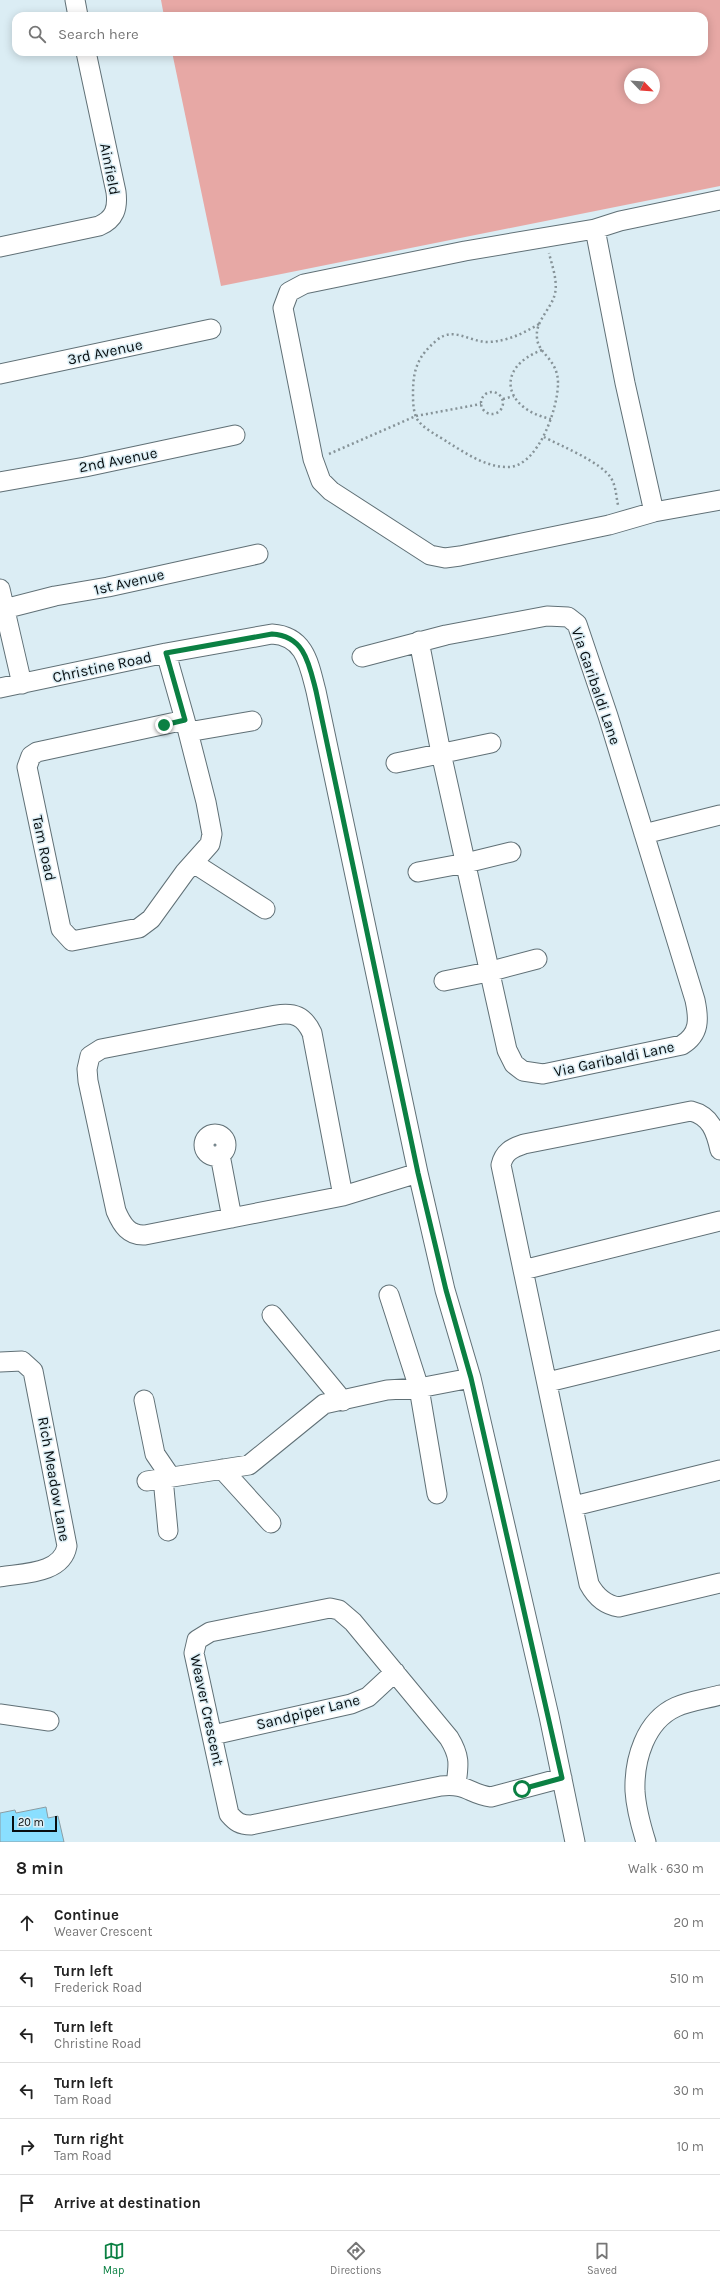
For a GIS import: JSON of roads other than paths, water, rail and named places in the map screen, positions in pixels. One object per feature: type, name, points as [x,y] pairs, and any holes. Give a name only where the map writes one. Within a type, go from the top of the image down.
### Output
[{"type":"street","points":[[75,0],[77,12]]},
{"type":"street","name":"Ainfield","points":[[0,247],[99,226],[112,217],[116,210],[116,192],[87,56]]},
{"type":"street","points":[[720,200],[594,229],[465,250],[304,284],[289,292],[283,308],[284,319],[317,474],[325,486],[422,551],[436,558],[460,556],[621,522],[654,512],[720,500]]},
{"type":"street","points":[[594,229],[625,383],[654,512]]},
{"type":"street","name":"3rd Avenue","points":[[0,374],[211,329]]},
{"type":"street","name":"2nd Avenue","points":[[0,482],[85,467],[235,435]]},
{"type":"street","name":"1st Avenue","points":[[2,610],[55,596],[108,588],[258,554]]},
{"type":"street","points":[[0,588],[2,610],[22,684]]},
{"type":"street","name":"Via Garibaldi Lane","points":[[362,657],[419,642],[547,616],[561,616],[574,620],[581,631],[695,1000],[698,1023],[697,1030],[690,1041],[682,1045],[543,1074],[527,1073],[514,1064],[510,1058],[488,972],[419,642]]},
{"type":"street","name":"Christine Road","points":[[0,688],[166,653],[272,634],[289,637],[297,643],[307,657],[316,691],[418,1173]]},
{"type":"street","name":"Tam Road","points":[[166,653],[186,726],[212,834],[210,844],[194,864],[185,872],[151,919],[139,928],[72,941],[61,929],[27,767],[31,756],[37,752],[186,726],[252,721]]},
{"type":"street","points":[[396,764],[491,743]]},
{"type":"street","points":[[644,834],[720,815]]},
{"type":"street","points":[[418,872],[466,863],[511,852]]},
{"type":"street","points":[[194,864],[265,910]]},
{"type":"street","points":[[444,980],[488,972],[537,959]]},
{"type":"street","points":[[344,1196],[312,1033],[308,1025],[300,1017],[287,1013],[101,1049],[94,1052],[88,1061],[88,1081],[116,1211],[126,1229],[133,1233],[145,1235],[344,1196],[418,1173],[446,1290],[471,1378],[562,1778],[575,1842]]},
{"type":"street","points":[[720,1150],[716,1135],[706,1117],[691,1111],[514,1147],[503,1158],[501,1165],[548,1382],[589,1584],[596,1595],[607,1604],[619,1607],[720,1583]]},
{"type":"street","points":[[220,1155],[232,1218]]},
{"type":"street","points":[[523,1270],[720,1222]]},
{"type":"street","points":[[389,1296],[419,1388],[437,1494]]},
{"type":"street","points":[[272,1315],[343,1401]]},
{"type":"street","points":[[548,1382],[720,1340]]},
{"type":"street","name":"Rich Meadow Lane","points":[[0,1362],[22,1361],[33,1371],[67,1546],[62,1559],[51,1567],[0,1577]]},
{"type":"street","points":[[160,1478],[249,1465],[324,1404],[387,1390],[419,1388],[471,1378]]},
{"type":"street","points":[[144,1400],[160,1478],[168,1531]]},
{"type":"street","points":[[222,1469],[271,1523]]},
{"type":"street","points":[[574,1506],[720,1470]]},
{"type":"street","name":"Weaver Crescent","points":[[330,1608],[339,1610],[353,1622],[449,1738],[457,1751],[459,1764],[456,1784],[251,1825],[242,1825],[228,1814],[213,1734],[194,1647],[197,1640],[210,1632],[330,1608]]},
{"type":"street","name":"Sandpiper Lane","points":[[213,1734],[351,1704],[368,1697],[395,1672]]},
{"type":"street","points":[[646,1842],[635,1792],[637,1766],[646,1739],[656,1722],[675,1707],[720,1696]]},
{"type":"street","points":[[0,1714],[49,1721]]},
{"type":"street","points":[[456,1784],[479,1796],[491,1797],[562,1778]]}]
